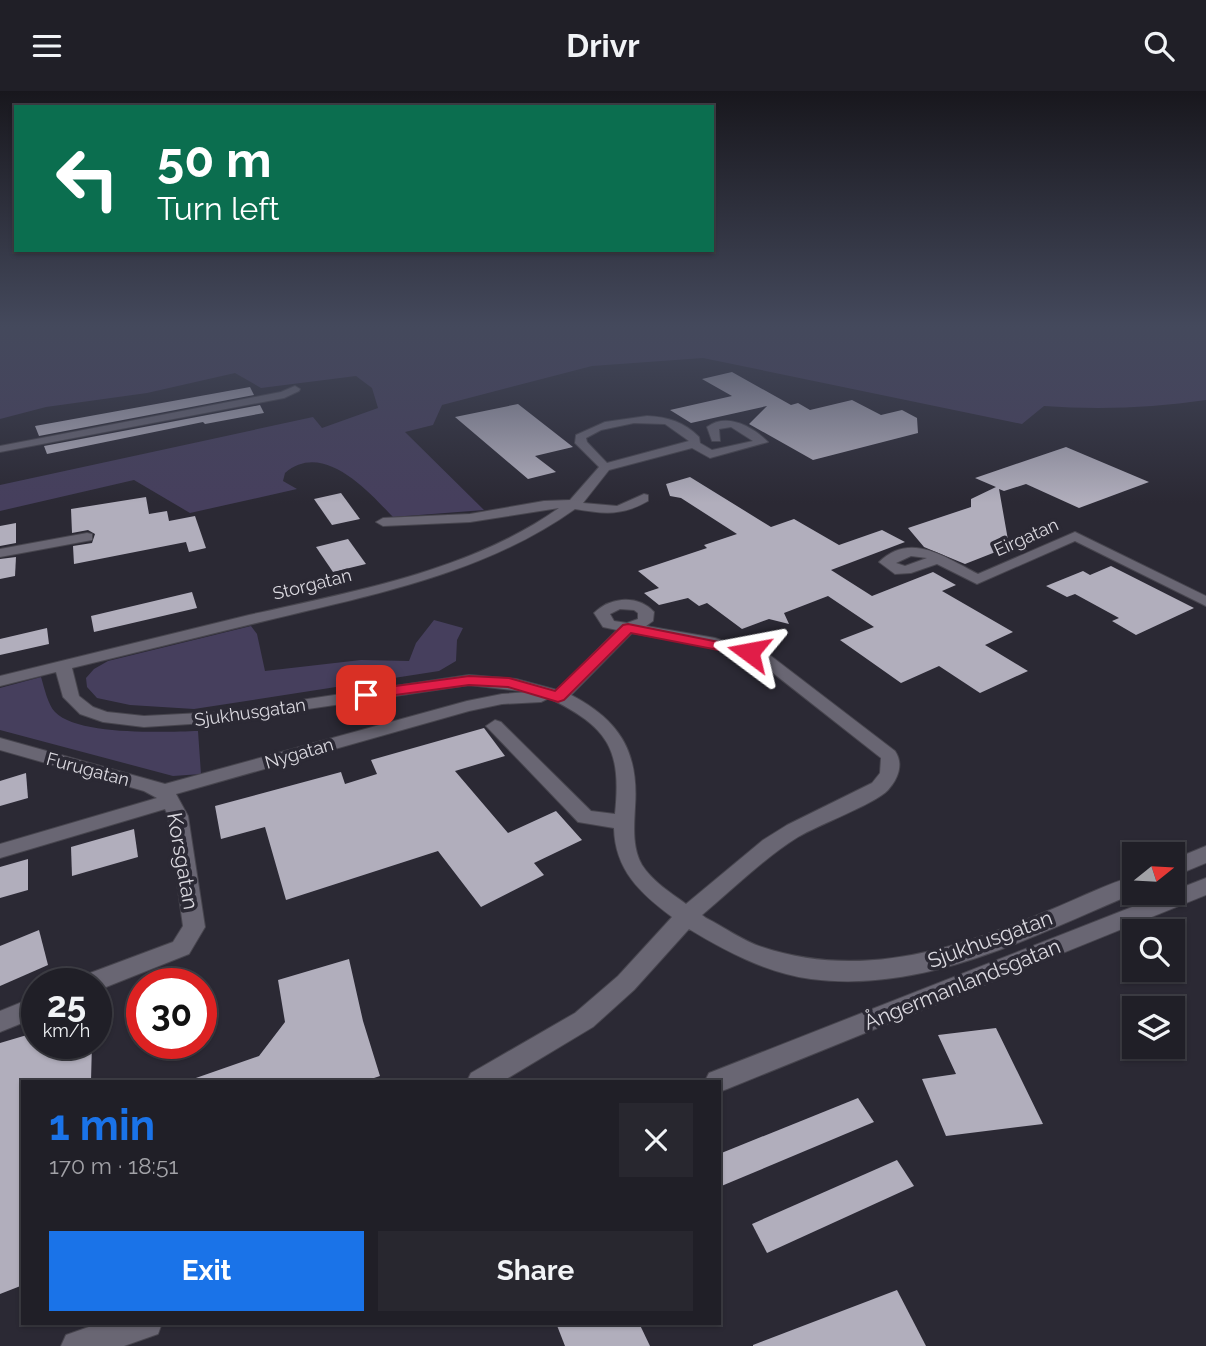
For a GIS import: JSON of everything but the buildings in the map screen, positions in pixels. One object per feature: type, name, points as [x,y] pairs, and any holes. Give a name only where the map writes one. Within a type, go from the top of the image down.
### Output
[{"type":"street","points":[[0,449],[284,395],[295,389]]},
{"type":"street","points":[[694,444],[692,435],[674,424],[660,420],[634,420],[600,426],[579,437],[580,443],[605,467],[694,444],[716,439],[712,428],[720,423],[734,423],[762,442],[710,454],[694,444]]},
{"type":"street","name":"Storgatan","points":[[0,681],[420,576],[511,543],[550,522],[592,489],[605,467]]},
{"type":"street","points":[[383,522],[469,518],[558,503],[608,511],[634,505],[644,498]]},
{"type":"street","name":"Eirgatan","points":[[937,559],[976,580],[1076,536],[1206,601]]},
{"type":"street","points":[[0,553],[87,537]]},
{"type":"street","points":[[482,1080],[584,1020],[626,983],[687,916],[770,845],[794,830],[879,788],[888,778],[891,760],[870,739],[765,659],[727,647],[628,628],[558,697]]},
{"type":"street","name":"Sjukhusgatan","points":[[63,666],[70,696],[82,708],[94,714],[151,721],[221,717],[469,680],[509,682],[558,697],[582,707],[605,727],[616,742],[625,765],[626,795],[622,822],[624,843],[632,868],[687,916],[748,953],[789,967],[826,973],[876,972],[931,962],[959,954],[1122,889]]},
{"type":"street","name":"Nygatan","points":[[0,851],[168,795],[493,700],[558,697]]},
{"type":"street","points":[[495,726],[585,817],[622,822]]},
{"type":"street","name":"Furugatan","points":[[0,744],[168,795]]},
{"type":"street","name":"Korsgatan","points":[[112,975],[181,948],[194,927],[178,816],[168,795]]},
{"type":"street","points":[[1185,863],[1206,853]]},
{"type":"street","name":"Ångermanlandsgatan","points":[[721,1080],[1206,886]]},
{"type":"street","points":[[0,1022],[21,1013]]},
{"type":"street","points":[[77,1346],[142,1325]]},
{"type":"shaded area","points":[[0,386],[180,386],[147,393],[46,407],[0,419]]},
{"type":"shaded area","points":[[369,386],[517,386],[442,405],[433,425],[405,432],[484,510],[393,517],[344,473],[314,462],[300,464],[285,473],[283,481],[297,489],[190,513],[134,480],[0,511],[0,485],[313,417],[322,428],[378,408]]},
{"type":"shaded area","points":[[836,386],[1206,386],[1206,400],[1125,407],[1044,406],[1022,424]]},
{"type":"shaded area","points":[[434,620],[463,628],[457,640],[456,661],[439,671],[194,709],[130,705],[97,698],[87,687],[86,678],[94,669],[108,661],[251,626],[257,634],[265,671],[361,660],[409,661],[416,643]]},
{"type":"shaded area","points":[[41,677],[53,709],[66,720],[123,731],[198,731],[201,774],[173,776],[0,730],[0,688]]},
{"type":"route","points":[[366,695],[469,680],[509,682],[558,697],[628,628],[749,652]]}]
